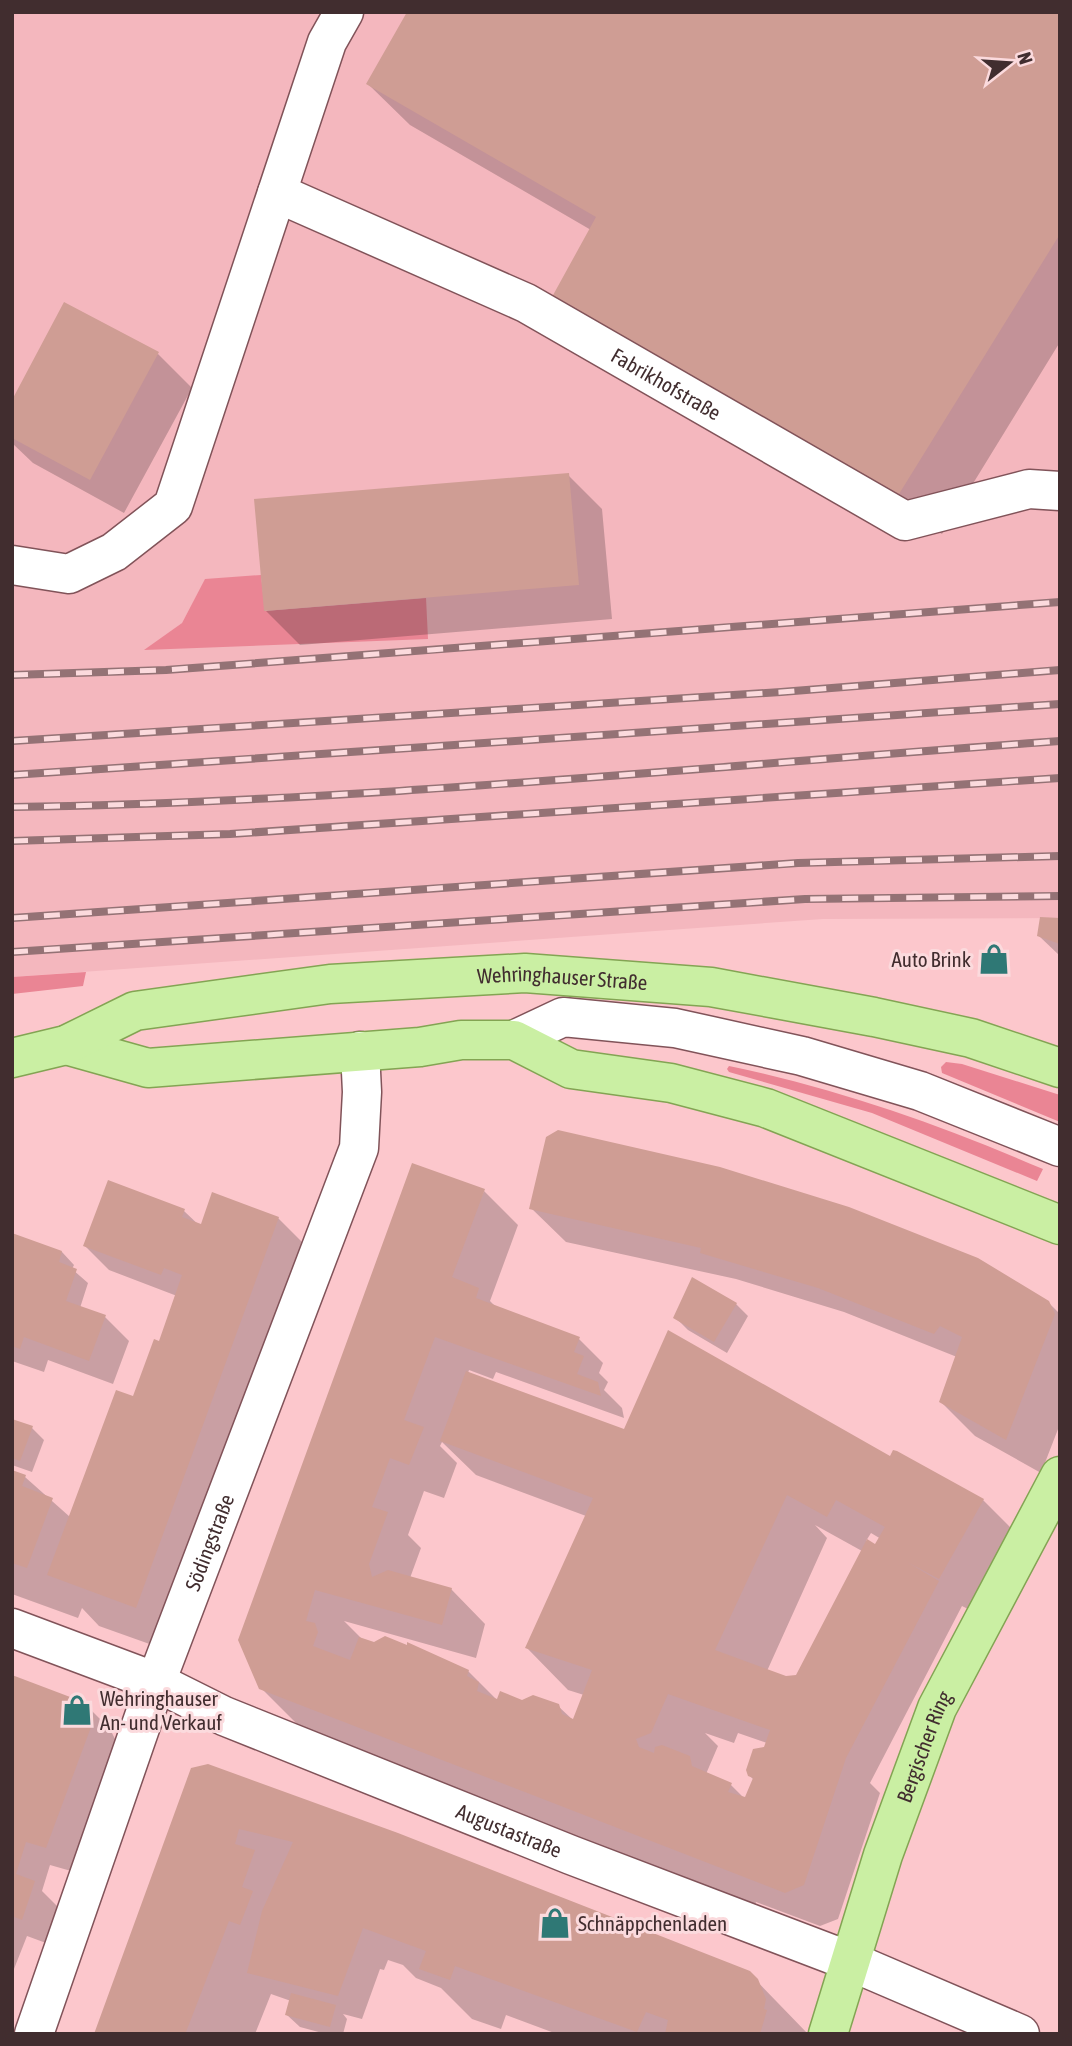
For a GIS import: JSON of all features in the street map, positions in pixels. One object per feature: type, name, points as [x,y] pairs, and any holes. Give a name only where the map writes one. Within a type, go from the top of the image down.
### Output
[{"type":"main road","name":"Wehringhauser Straße","points":[[12,1058],[66,1045],[135,1010],[331,984],[525,973],[710,987],[971,1038],[1060,1068]]},
{"type":"main road","name":"Wehringhauser Straße","points":[[66,1045],[148,1068],[420,1047],[461,1040],[514,1040],[571,1069],[671,1083],[766,1108],[1060,1224]]},
{"type":"main road","name":"Bergischer Ring","points":[[828,2034],[883,1855],[937,1709],[1060,1476]]},
{"type":"street","points":[[12,565],[69,574],[114,552],[173,506],[327,42],[344,12]]},
{"type":"street","name":"Fabrikhofstraße","points":[[277,193],[526,303],[905,521],[1029,489],[1060,491]]},
{"type":"street","name":"Wehringhauser Straße","points":[[514,1040],[563,1017],[675,1028],[802,1056],[920,1091],[1060,1147]]},
{"type":"street","name":"Södingstraße","points":[[34,2034],[156,1682],[359,1148],[362,1092],[360,1051]]},
{"type":"street","name":"Augustastraße","points":[[12,1628],[156,1682],[249,1726],[571,1855],[852,1962],[1011,2032]]},
{"type":"shaded area","points":[[12,12],[1060,12],[1060,918],[823,919],[12,977]],"holes":[[[205,580],[264,611],[426,598],[145,650],[182,623]]]},
{"type":"shaded area","points":[[261,575],[265,611],[426,598],[428,639],[144,650],[182,623],[205,579]]},
{"type":"shaded area","points":[[86,972],[83,986],[12,994],[12,977]]},
{"type":"shaded area","points":[[946,1062],[962,1064],[1060,1095],[1060,1122],[942,1073],[941,1067]]},
{"type":"shaded area","points":[[729,1066],[850,1097],[966,1138],[1043,1169],[1037,1181],[872,1113],[729,1072]]},
{"type":"building","points":[[407,12],[1060,12],[1060,234],[899,494],[552,297],[596,217],[366,84]]},
{"type":"building","points":[[64,302],[159,352],[90,480],[12,438],[12,400]]},
{"type":"building","points":[[569,473],[579,585],[264,611],[254,499]]},
{"type":"building","points":[[1040,917],[1060,918],[1060,944],[1037,936]]},
{"type":"building","points":[[558,1130],[720,1167],[849,1207],[978,1258],[1049,1301],[1055,1314],[1006,1440],[939,1402],[962,1337],[940,1326],[934,1334],[818,1288],[700,1253],[701,1248],[529,1209],[546,1137]]},
{"type":"building","points":[[412,1163],[485,1189],[452,1277],[479,1288],[476,1298],[580,1337],[574,1352],[584,1356],[577,1374],[598,1382],[601,1396],[435,1337],[404,1420],[424,1427],[409,1465],[390,1458],[372,1507],[388,1512],[369,1564],[372,1577],[388,1570],[452,1588],[442,1625],[315,1590],[306,1621],[315,1623],[318,1632],[313,1646],[350,1660],[359,1637],[374,1642],[385,1636],[407,1645],[407,1642],[469,1670],[467,1676],[479,1682],[477,1691],[497,1699],[500,1691],[522,1700],[533,1695],[559,1704],[562,1714],[573,1719],[592,1670],[525,1648],[593,1498],[440,1441],[466,1371],[624,1429],[668,1330],[890,1456],[893,1450],[897,1451],[984,1499],[939,1579],[907,1562],[939,1581],[846,1758],[804,1885],[785,1893],[259,1689],[238,1640]],"holes":[[[787,1495],[827,1517],[836,1500],[885,1527],[875,1544],[867,1539],[796,1675],[786,1676],[715,1650]],[[668,1694],[770,1730],[764,1747],[753,1749],[746,1770],[748,1776],[753,1778],[745,1797],[728,1792],[732,1783],[692,1766],[690,1756],[662,1745],[655,1747],[654,1753],[639,1747],[636,1739],[651,1733]]]},
{"type":"building","points":[[108,1180],[185,1209],[182,1217],[201,1224],[212,1192],[279,1217],[136,1608],[47,1575],[116,1390],[133,1396],[154,1339],[159,1341],[182,1275],[164,1268],[161,1275],[83,1246]]},
{"type":"building","points":[[12,1233],[62,1251],[59,1262],[77,1269],[66,1301],[106,1315],[89,1361],[24,1337],[20,1349],[12,1346]]},
{"type":"building","points":[[692,1277],[737,1303],[714,1342],[673,1318]]},
{"type":"building","points":[[12,1419],[33,1426],[20,1461],[12,1458]]},
{"type":"building","points":[[12,1470],[26,1475],[22,1486],[53,1498],[27,1568],[12,1563]]},
{"type":"building","points":[[12,1675],[86,1703],[94,1719],[46,1848],[26,1842],[16,1874],[35,1881],[22,1920],[12,1916]]},
{"type":"building","points":[[208,1764],[398,1833],[750,1971],[758,1979],[766,1999],[764,2009],[767,2010],[760,2034],[665,2034],[668,2020],[646,2012],[637,2032],[455,1966],[450,1980],[419,1969],[426,1951],[363,1928],[338,1996],[247,1973],[262,1911],[293,1842],[239,1829],[235,1844],[255,1850],[242,1887],[253,1891],[240,1925],[229,1921],[186,2032],[94,2034],[191,1768]]},
{"type":"building","points":[[291,1993],[336,2005],[330,2027],[285,2015]]},
{"type":"railway","points":[[12,675],[166,670],[1060,602]]},
{"type":"railway","points":[[12,741],[781,692],[1060,670]]},
{"type":"railway","points":[[12,775],[1060,704]]},
{"type":"railway","points":[[12,807],[143,804],[405,791],[1060,741]]},
{"type":"railway","points":[[12,841],[230,834],[1060,778]]},
{"type":"railway","points":[[12,918],[798,863],[1060,856]]},
{"type":"railway","points":[[12,952],[805,899],[1060,896]]},
{"type":"place","name":"Auto Brink","points":[[994,959]]},
{"type":"place","name":"Wehringhauser An- und Verkauf","points":[[77,1710]]},
{"type":"place","name":"Schnäppchenladen","points":[[555,1923]]}]
